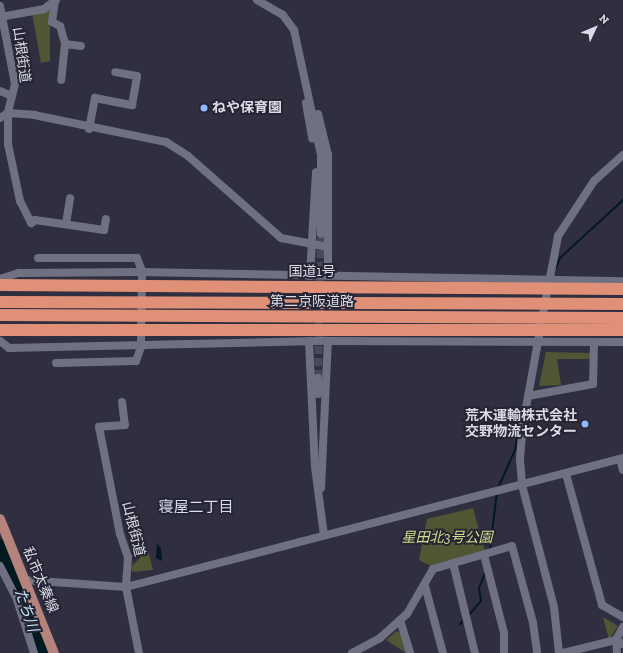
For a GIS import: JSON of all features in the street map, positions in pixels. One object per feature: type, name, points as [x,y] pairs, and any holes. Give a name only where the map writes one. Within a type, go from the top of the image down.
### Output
[{"type":"highway","name":"国道1号","points":[[0,285],[623,289]]},
{"type":"highway","points":[[0,290],[235,296],[335,303]]},
{"type":"highway","name":"第二京阪道路","points":[[0,302],[623,304]]},
{"type":"highway","name":"第二京阪道路","points":[[0,315],[623,318]]},
{"type":"highway","points":[[0,322],[254,326],[336,317]]},
{"type":"highway","points":[[0,330],[623,330]]},
{"type":"main road","name":"私市太秦線","points":[[0,519],[54,653]]},
{"type":"street","points":[[1,17],[44,9],[55,0]]},
{"type":"street","points":[[55,0],[52,22],[60,26],[65,44],[61,80]]},
{"type":"street","points":[[257,0],[283,15],[294,30],[304,72],[320,155],[321,234]]},
{"type":"street","name":"山根街道","points":[[0,6],[15,84],[8,113],[10,166],[31,223],[35,220],[66,224]]},
{"type":"street","points":[[65,44],[81,46]]},
{"type":"street","points":[[89,129],[94,98],[132,105],[137,76],[115,72]]},
{"type":"street","points":[[304,72],[306,107],[316,157],[310,276]]},
{"type":"street","points":[[304,72],[328,155],[328,276]]},
{"type":"street","points":[[0,91],[12,96]]},
{"type":"street","points":[[0,118],[8,113],[34,115],[89,129],[143,135],[171,145],[281,238],[311,247],[328,247]]},
{"type":"street","points":[[559,653],[554,607],[522,485],[520,444],[548,280],[558,236],[572,211],[594,181],[623,155]]},
{"type":"street","points":[[70,198],[66,224],[104,230],[106,219]]},
{"type":"street","points":[[38,258],[137,258],[142,272],[142,347],[136,361],[56,363]]},
{"type":"street","points":[[0,279],[19,273],[142,272],[623,282]]},
{"type":"street","points":[[418,341],[437,333],[475,330]]},
{"type":"street","points":[[600,330],[610,342]]},
{"type":"street","points":[[0,341],[9,348],[142,347],[328,341],[623,342]]},
{"type":"street","points":[[320,494],[324,468],[323,384],[328,341]]},
{"type":"street","points":[[309,342],[324,536]]},
{"type":"street","points":[[528,396],[593,384],[594,342]]},
{"type":"street","points":[[318,378],[320,494]]},
{"type":"street","name":"山根街道","points":[[122,402],[125,425],[99,427],[108,482],[128,556],[126,587],[139,653]]},
{"type":"street","points":[[24,580],[126,587],[622,459],[623,470]]},
{"type":"street","points":[[566,474],[602,606],[623,617]]},
{"type":"street","points":[[352,653],[380,638],[400,620],[425,586],[433,569],[512,546],[533,623],[537,653]]},
{"type":"street","points":[[484,555],[504,633],[504,653]]},
{"type":"street","points":[[453,563],[475,653]]},
{"type":"street","points":[[0,566],[3,577],[17,600],[34,653]]},
{"type":"street","points":[[425,586],[443,653]]},
{"type":"street","points":[[400,620],[410,653]]},
{"type":"street","points":[[617,653],[623,627]]},
{"type":"street","points":[[563,653],[620,642]]},
{"type":"green space","points":[[50,7],[50,61],[41,63],[32,13]]},
{"type":"green space","points":[[546,352],[591,353],[590,359],[557,359],[561,385],[539,386]]},
{"type":"green space","name":"星田北3号公園","points":[[473,508],[485,551],[431,566],[419,560],[427,519]]},
{"type":"green space","points":[[148,550],[153,570],[132,572],[131,567]]},
{"type":"green space","points":[[603,617],[618,626],[609,640]]},
{"type":"green space","points":[[397,631],[400,633],[406,653],[386,640]]},
{"type":"water","points":[[157,543],[161,548],[162,561],[156,558]]},
{"type":"waterway","points":[[556,268],[560,258],[623,200]]},
{"type":"waterway","points":[[498,488],[515,450],[519,428]]},
{"type":"waterway","points":[[490,549],[497,492]]},
{"type":"waterway","name":"たち川","points":[[0,545],[41,653]]},
{"type":"waterway","points":[[468,616],[481,601],[479,588],[485,573]]},
{"type":"waterway","points":[[460,624],[465,619]]},
{"type":"tunnel","points":[[318,378],[321,234]]},
{"type":"place","name":"ねや保育園","points":[[204,108]]},
{"type":"place","name":"荒木運輸株式会社 交野物流センター","points":[[585,424]]},
{"type":"district","name":"寝屋二丁目","points":[[196,508]]}]
